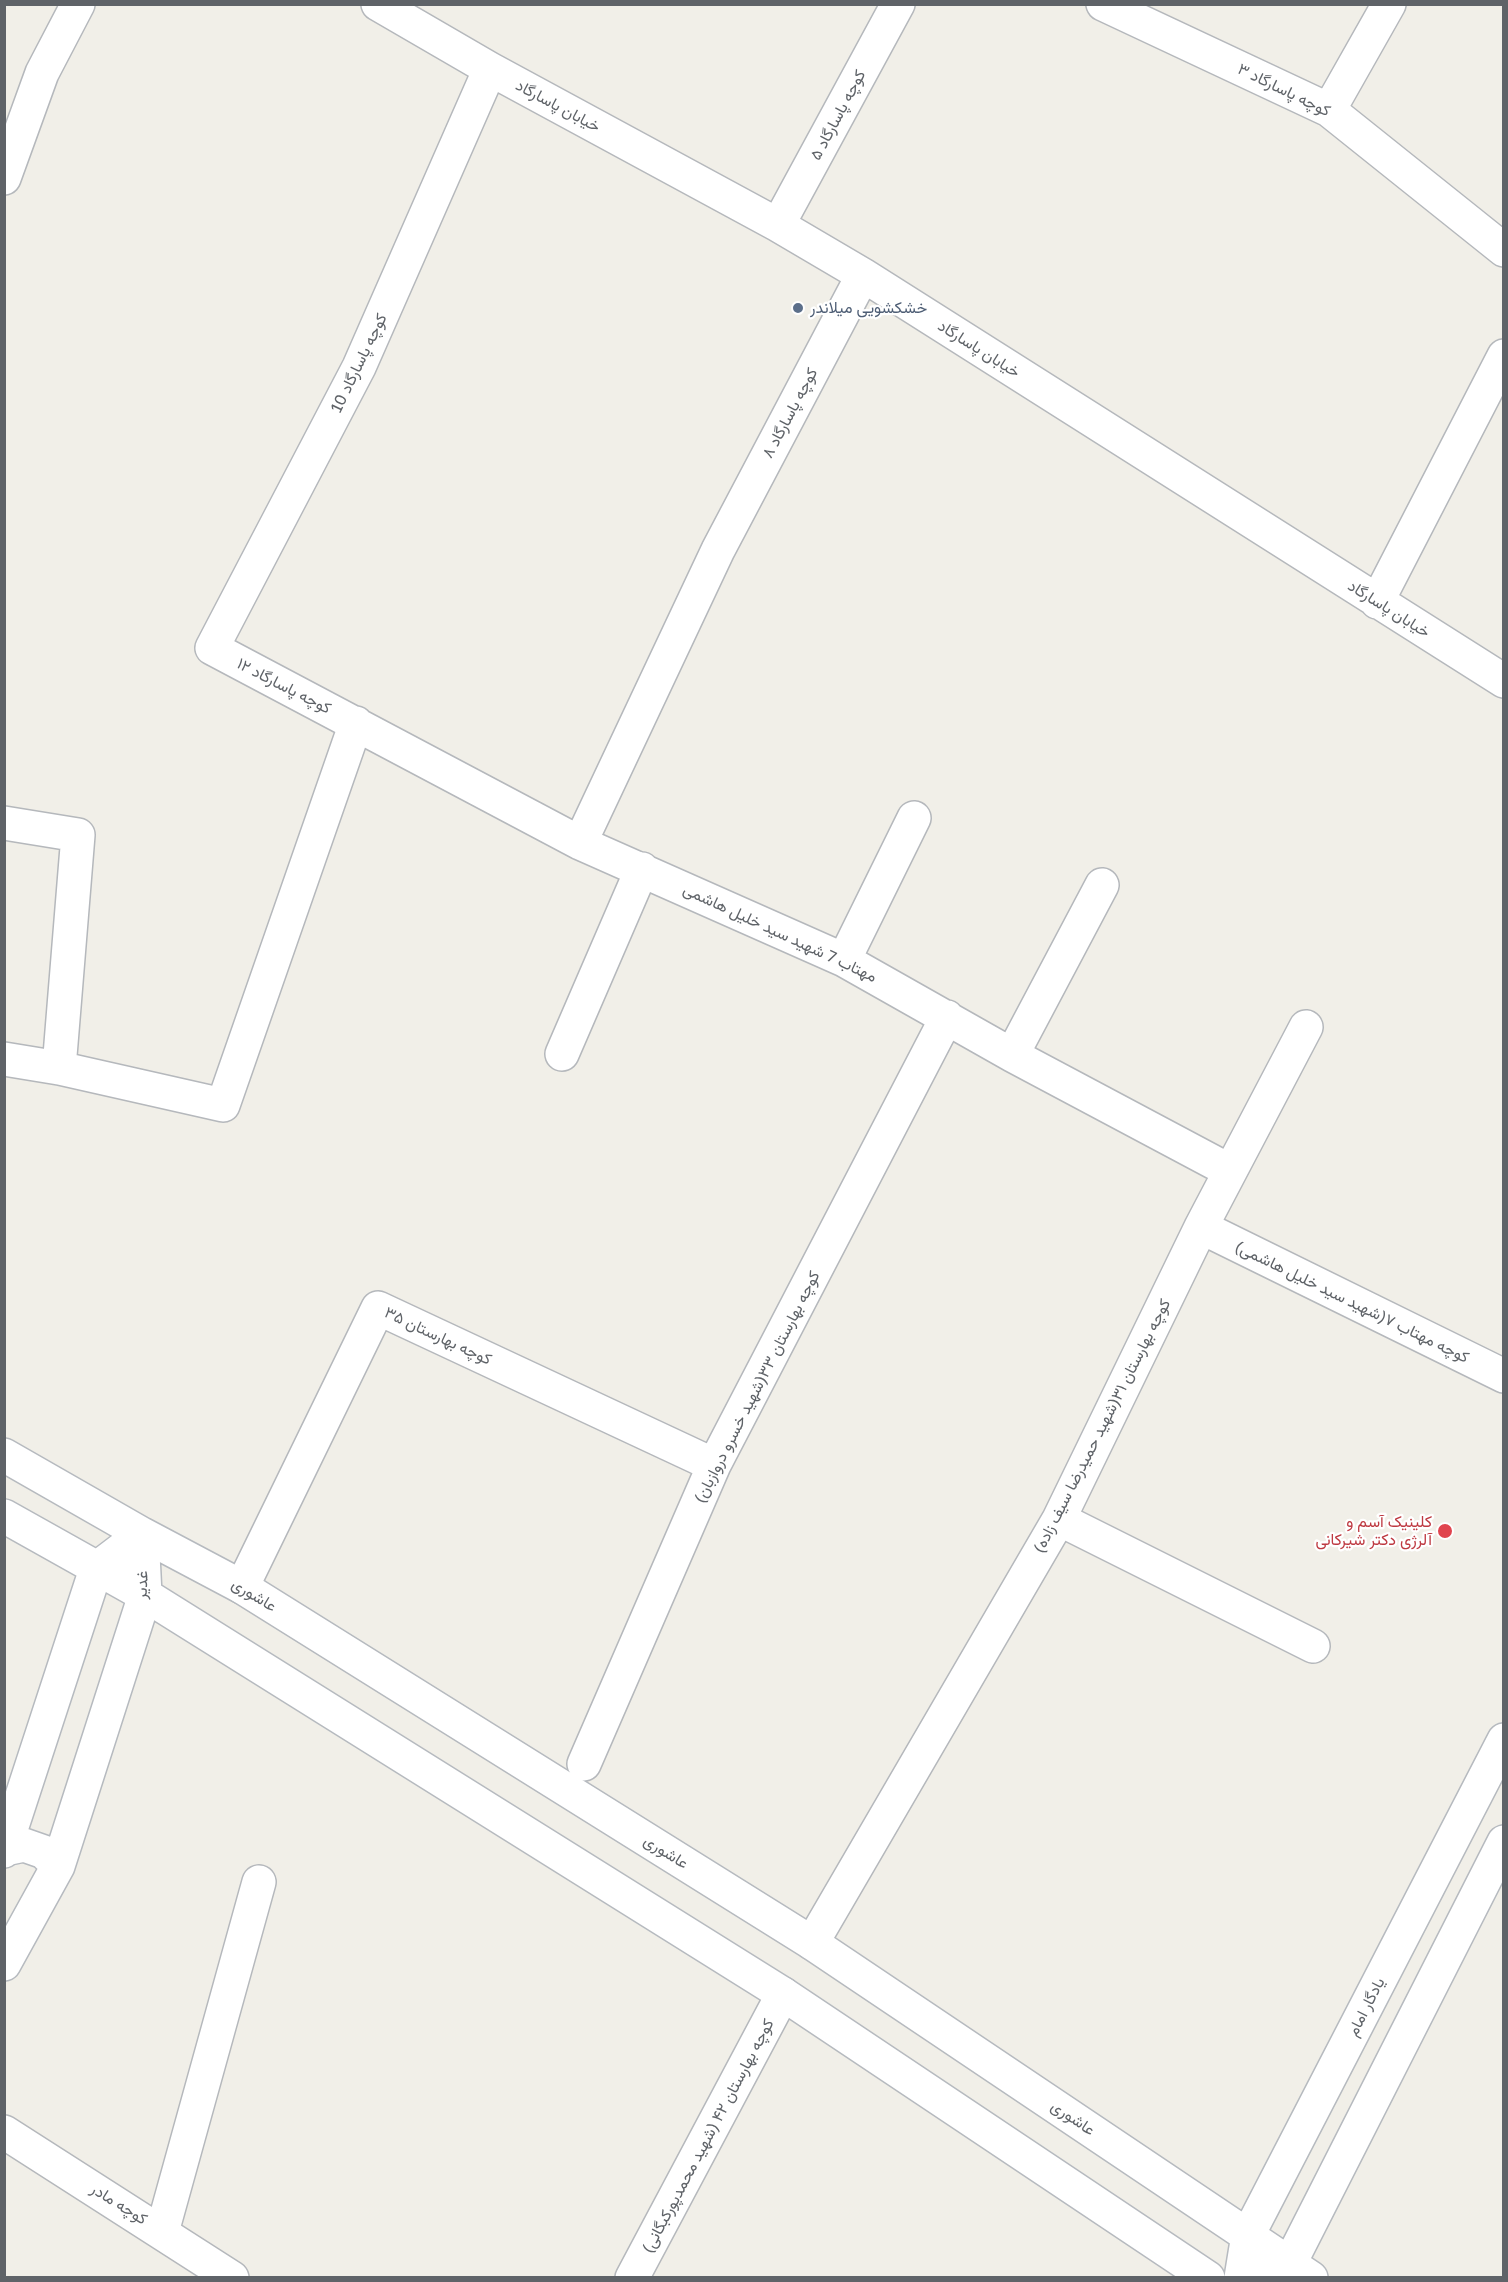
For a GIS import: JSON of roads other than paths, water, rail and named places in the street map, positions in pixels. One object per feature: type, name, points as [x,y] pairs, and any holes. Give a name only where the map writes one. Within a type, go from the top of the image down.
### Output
[{"type":"street","points":[[4,178],[42,73],[78,4]]},
{"type":"street","name":"خیابان پاسارگاد","points":[[378,4],[490,69],[778,225],[863,275],[1503,681]]},
{"type":"street","name":"کوچه پاسارگاد ۵","points":[[778,225],[898,4]]},
{"type":"street","name":"کوچه پاسارگاد ۳","points":[[1103,4],[1329,110],[1503,250]]},
{"type":"street","points":[[1329,110],[1389,4]]},
{"type":"street","name":"کوچه پاسارگاد 10","points":[[212,648],[359,367],[490,69]]},
{"type":"street","name":"کوچه پاسارگاد ۸","points":[[580,843],[718,550],[863,275]]},
{"type":"street","points":[[1377,602],[1503,356]]},
{"type":"street","name":"کوچه پاسارگاد ۱۲","points":[[212,648],[356,723]]},
{"type":"street","points":[[4,1059],[58,1068],[223,1105],[356,723]]},
{"type":"street","name":"مهتاب 7 شهید سید خلیل هاشمی","points":[[356,723],[580,843],[844,960],[1012,1055],[1230,1171]]},
{"type":"street","points":[[844,960],[914,818]]},
{"type":"street","points":[[4,823],[78,835],[58,1068]]},
{"type":"street","points":[[562,1054],[642,869]]},
{"type":"street","points":[[1012,1055],[1102,885]]},
{"type":"street","name":"کوچه بهارستان ۳۳(شهید خسرو دروازبان)","points":[[584,1764],[714,1465],[947,1017]]},
{"type":"street","name":"کوچه بهارستان ۳۱(شهید حمیدرضا سیف زاده)","points":[[812,1942],[1059,1520],[1201,1227],[1305,1027]]},
{"type":"street","name":"کوچه مهتاب ۷(شهید سید خلیل هاشمی)","points":[[1201,1227],[1503,1376]]},
{"type":"street","name":"کوچه بهارستان ۳۵","points":[[242,1587],[378,1308],[714,1465]]},
{"type":"street","name":"عاشوری","points":[[4,1455],[142,1534],[242,1587],[812,1942],[1248,2235],[1289,2273]]},
{"type":"street","points":[[4,1516],[145,1595],[783,1994],[1208,2277]]},
{"type":"street","points":[[1059,1520],[1313,1646]]},
{"type":"street","name":"غدیر","points":[[96,1569],[142,1534]]},
{"type":"street","name":"غدیر","points":[[4,1964],[58,1866],[145,1595],[142,1534]]},
{"type":"street","points":[[5,1850],[96,1569]]},
{"type":"street","name":"یادگار امام","points":[[1241,2277],[1248,2235],[1503,1740]]},
{"type":"street","points":[[1289,2273],[1335,2174],[1503,1842]]},
{"type":"street","points":[[5,1850],[24,1845],[44,1852],[58,1866]]},
{"type":"street","points":[[162,2232],[259,1882]]},
{"type":"street","name":"کوچه بهارستان ۴۲ (شهید محمدپورکبگانی)","points":[[632,2277],[783,1994]]},
{"type":"street","name":"کوچه مادر","points":[[4,2132],[162,2232],[193,2267],[232,2277]]},
{"type":"street","points":[[1292,2150],[1300,2166],[1317,2175],[1335,2174]]},
{"type":"place","name":"خشکشویی میلاندر","points":[[798,308]]},
{"type":"place","name":"کلینیک آسم و آلرژی دکتر شیرکانی","points":[[1445,1531]]}]
